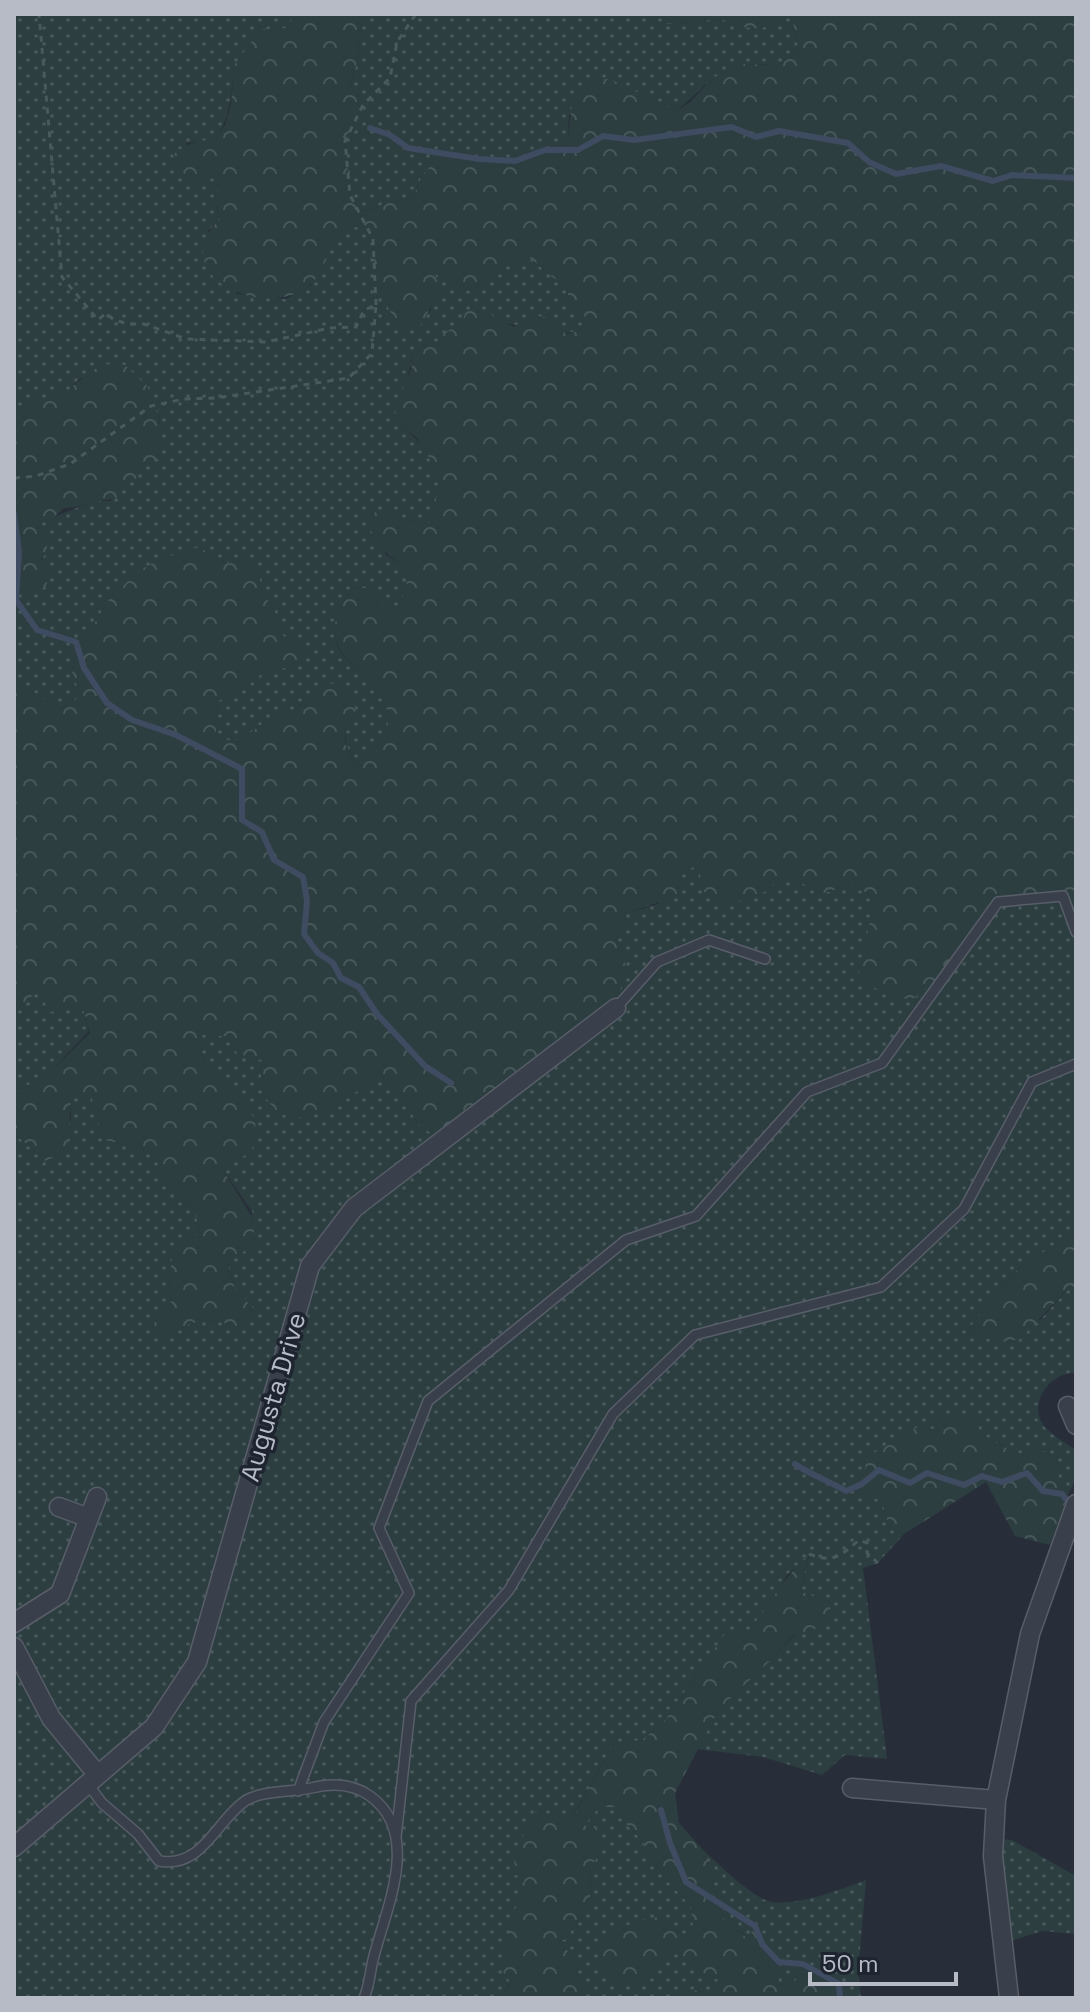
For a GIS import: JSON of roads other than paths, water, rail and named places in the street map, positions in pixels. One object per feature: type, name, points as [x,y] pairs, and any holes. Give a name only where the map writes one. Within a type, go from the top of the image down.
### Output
[{"type":"street","name":"Augusta Drive","points":[[14,1847],[154,1727],[197,1662],[310,1266],[354,1208],[616,1008]]},
{"type":"street","points":[[1068,1406],[1076,1425]]},
{"type":"street","points":[[14,1623],[60,1594],[97,1497]]},
{"type":"street","points":[[1009,1998],[993,1856],[996,1800],[1030,1634],[1076,1504]]},
{"type":"street","points":[[59,1507],[89,1518]]},
{"type":"street","points":[[15,1650],[51,1718],[92,1779]]},
{"type":"street","points":[[852,1788],[996,1800]]},
{"type":"lane","points":[[298,1791],[324,1722],[409,1593],[379,1528],[428,1401],[626,1240],[696,1216],[807,1092],[882,1063],[998,902],[1063,896],[1076,932]]},
{"type":"lane","points":[[616,1008],[657,962],[709,940],[765,959]]},
{"type":"lane","points":[[364,1998],[395,1883],[396,1837],[411,1701],[509,1590],[613,1414],[695,1335],[881,1287],[964,1209],[1032,1082],[1076,1064]]},
{"type":"lane","points":[[92,1779],[102,1803],[138,1834],[159,1861],[171,1864],[203,1847],[247,1800],[341,1784],[357,1788],[382,1805],[396,1837]]},
{"type":"waterway","points":[[370,128],[390,135],[408,148],[515,161],[545,150],[578,150],[603,136],[634,140],[732,127],[756,137],[779,131],[848,143],[869,162],[896,174],[941,166],[993,181],[1012,175],[1076,178]]},
{"type":"waterway","points":[[14,514],[19,552],[16,600],[37,630],[76,642],[84,668],[107,703],[132,720],[176,735],[242,769],[242,820],[262,832],[274,860],[303,877],[307,901],[304,934],[318,953],[333,963],[341,978],[359,987],[377,1014],[425,1066],[451,1083]]},
{"type":"waterway","points":[[795,1464],[846,1491],[862,1484],[879,1470],[910,1483],[927,1473],[964,1485],[982,1476],[1002,1482],[1027,1473],[1043,1491],[1062,1494],[1071,1506]]},
{"type":"waterway","points":[[661,1810],[686,1882],[755,1926],[762,1944],[779,1962],[803,1964],[839,1984],[840,1998]]}]
